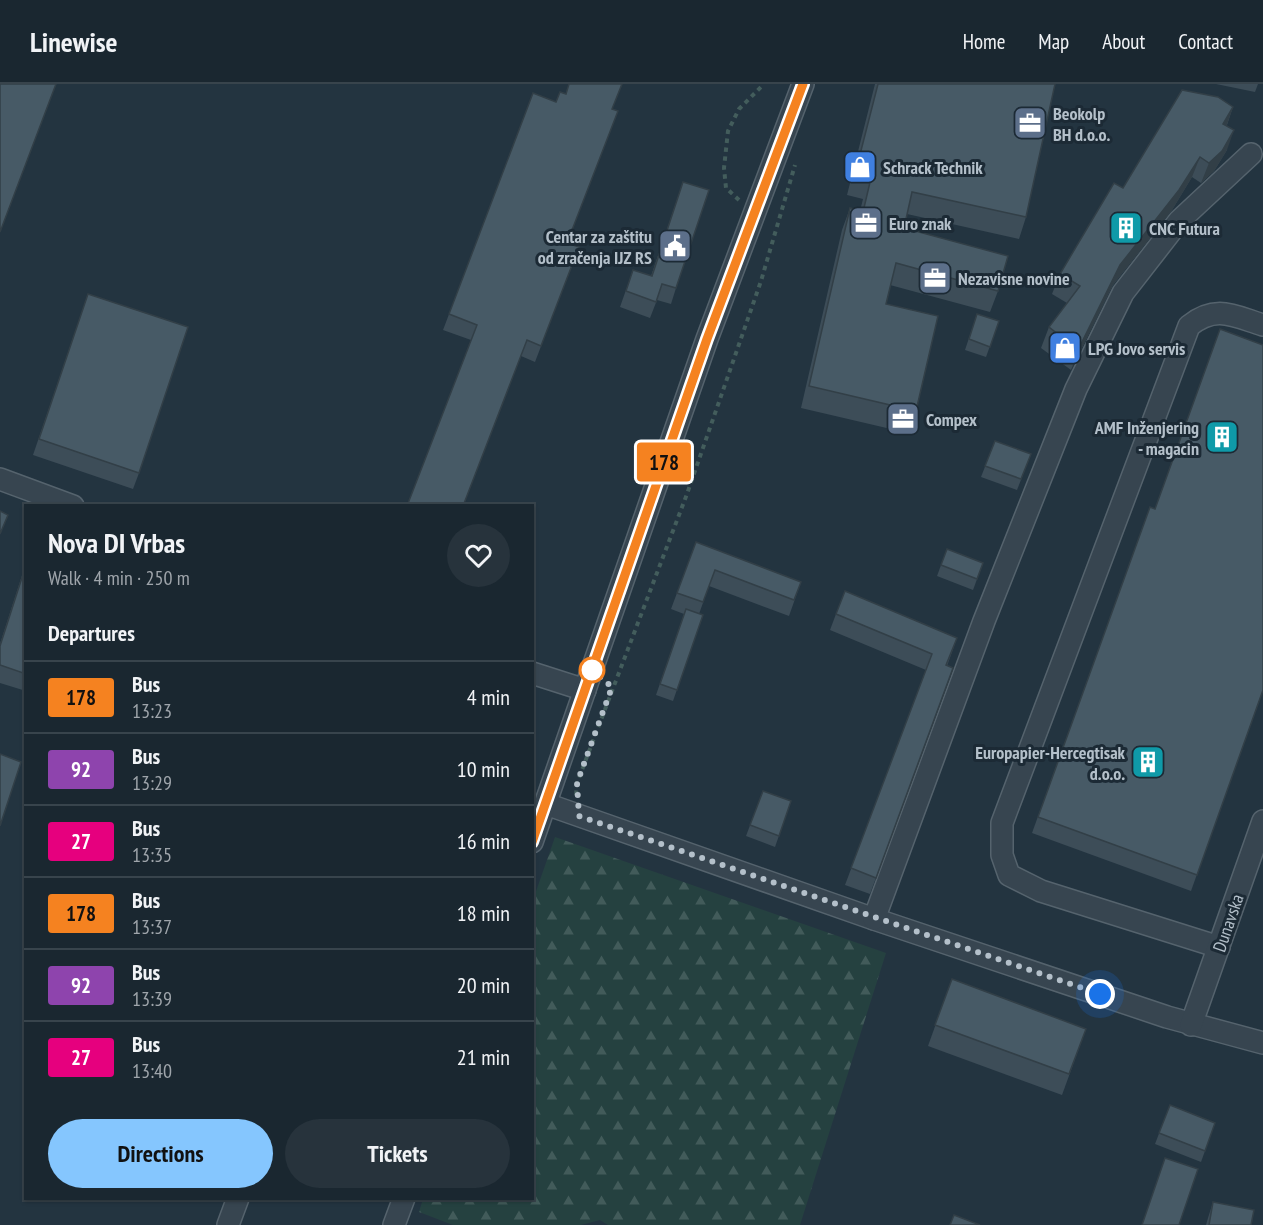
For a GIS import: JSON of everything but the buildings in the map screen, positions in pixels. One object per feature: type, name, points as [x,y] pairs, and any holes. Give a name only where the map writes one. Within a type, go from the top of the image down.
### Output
[{"type":"street","points":[[534,837],[703,351],[788,155],[803,84]]},
{"type":"street","points":[[874,919],[984,621],[1076,389],[1124,293],[1179,220],[1251,154]]},
{"type":"street","points":[[1219,947],[1041,891],[1009,875],[1002,855],[1002,823],[1189,326],[1200,317],[1221,312],[1263,325]]},
{"type":"street","points":[[0,479],[68,504]]},
{"type":"street","points":[[534,674],[585,690]]},
{"type":"street","points":[[546,804],[874,919],[1191,1025],[1263,1043]]},
{"type":"street","name":"Dunavska","points":[[1191,1025],[1263,821]]},
{"type":"street","points":[[228,1225],[237,1200]]},
{"type":"street","points":[[394,1225],[403,1200]]},
{"type":"path","points":[[739,200],[726,188],[724,168],[728,131],[739,109],[764,84]]},
{"type":"path","points":[[579,816],[577,783],[687,494],[761,281],[788,155]]},
{"type":"green space","points":[[555,837],[886,953],[800,1225],[608,1225],[600,1220],[581,1225],[453,1225],[419,1212],[423,1200],[534,1200],[534,897]]},
{"type":"bus line","name":"178","points":[[534,836],[707,339],[803,84]]},
{"type":"place","name":"Beokolp BH d.o.o.","points":[[1030,123]]},
{"type":"place","name":"Schrack Technik","points":[[860,167]]},
{"type":"place","name":"Euro znak","points":[[866,223]]},
{"type":"place","name":"CNC Futura","points":[[1126,228]]},
{"type":"place","name":"Centar za zaštitu od zračenja IJZ RS","points":[[675,246]]},
{"type":"place","name":"Nezavisne novine","points":[[935,278]]},
{"type":"place","name":"LPG Jovo servis","points":[[1065,348]]},
{"type":"place","name":"Compex","points":[[903,419]]},
{"type":"place","name":"AMF Inženjering - magacin","points":[[1222,437]]},
{"type":"place","name":"Europapier-Hercegtisak d.o.o.","points":[[1148,762]]},
{"type":"route","points":[[592,670],[612,687],[577,783],[576,798],[579,816],[874,919],[1100,994]]}]
